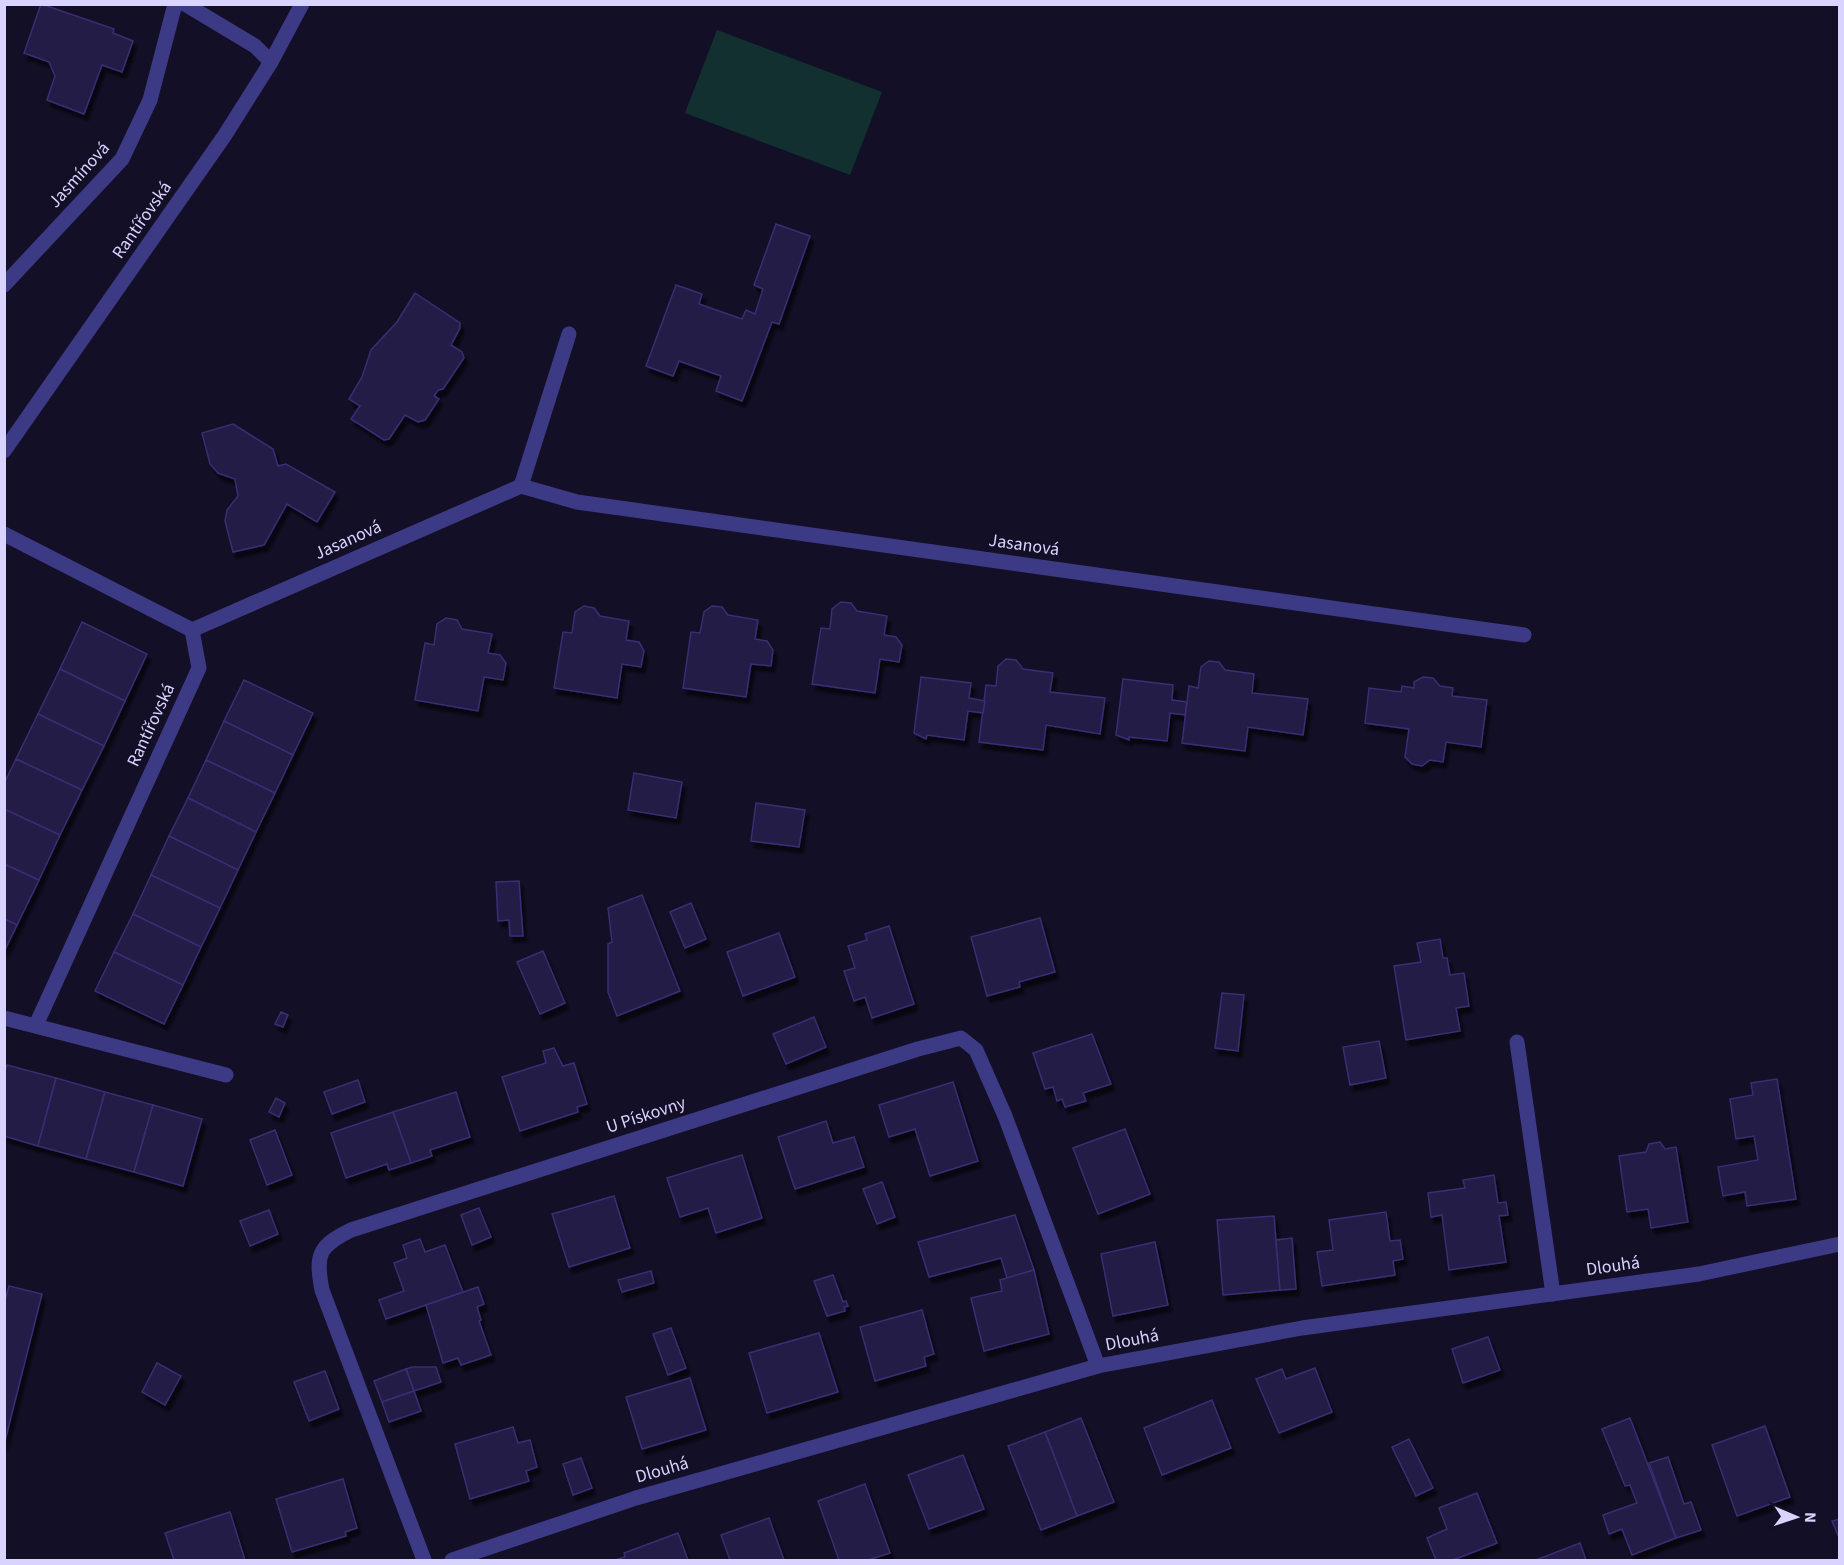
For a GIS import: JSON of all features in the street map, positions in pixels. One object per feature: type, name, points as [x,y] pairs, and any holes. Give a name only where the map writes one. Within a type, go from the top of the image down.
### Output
[{"type":"street","name":"Jasmínová","points":[[4,285],[122,159],[150,100],[175,4]]},
{"type":"street","points":[[185,4],[255,46],[271,62]]},
{"type":"street","name":"Rantířovská","points":[[4,451],[225,135],[271,62],[302,4]]},
{"type":"street","points":[[521,486],[569,334]]},
{"type":"street","name":"Jasanová","points":[[192,630],[521,486],[577,502],[1524,635]]},
{"type":"street","points":[[4,534],[192,630]]},
{"type":"street","name":"Rantířovská","points":[[36,1025],[199,668],[192,630]]},
{"type":"street","points":[[4,1018],[225,1076]]},
{"type":"street","name":"U Pískovny","points":[[424,1560],[322,1290],[318,1268],[320,1253],[327,1242],[351,1230],[918,1049],[961,1038],[976,1050],[1005,1116],[1098,1366]]},
{"type":"street","points":[[1517,1042],[1553,1294]]},
{"type":"street","name":"Dlouhá","points":[[452,1560],[636,1498],[1098,1366],[1302,1328],[1699,1274],[1839,1244]]},
{"type":"green space","points":[[717,30],[882,92],[850,175],[685,113]]},
{"type":"building","points":[[41,4],[114,29],[113,33],[133,41],[122,72],[102,65],[84,114],[47,100],[55,76],[49,62],[24,53]]},
{"type":"building","points":[[776,224],[810,236],[779,324],[772,322],[742,401],[716,391],[721,376],[679,361],[673,376],[646,366],[676,285],[702,294],[699,304],[742,319],[746,310],[755,314],[763,289],[754,285]]},
{"type":"building","points":[[415,293],[460,323],[460,328],[451,345],[462,352],[464,358],[443,389],[438,390],[434,396],[439,399],[425,420],[418,422],[405,415],[389,439],[384,440],[351,419],[360,406],[349,399],[362,377],[371,350],[397,322]]},
{"type":"building","points":[[233,424],[273,449],[278,466],[286,464],[335,492],[317,522],[287,504],[264,545],[233,552],[225,521],[227,510],[238,496],[235,479],[218,473],[210,464],[202,433]]},
{"type":"building","points":[[841,602],[851,603],[857,611],[887,616],[884,635],[896,637],[902,645],[899,662],[880,659],[875,693],[812,684],[821,628],[830,629],[832,609]]},
{"type":"building","points":[[584,606],[594,608],[600,616],[629,621],[626,640],[639,642],[644,651],[641,667],[622,664],[617,698],[554,688],[563,632],[572,633],[575,612]]},
{"type":"building","points":[[712,606],[722,607],[728,615],[758,620],[755,639],[767,641],[773,650],[771,666],[751,664],[746,697],[683,688],[691,632],[700,633],[704,612]]},
{"type":"building","points":[[446,618],[457,620],[462,629],[492,634],[488,653],[500,655],[506,663],[503,680],[484,677],[478,711],[415,700],[425,643],[434,645],[437,624]]},
{"type":"building","points":[[82,622],[147,654],[125,701],[60,669]]},
{"type":"building","points":[[1006,659],[1016,660],[1023,669],[1053,673],[1050,692],[1105,698],[1100,734],[1046,725],[1043,750],[979,742],[986,685],[996,686],[998,666]]},
{"type":"building","points":[[1209,661],[1219,662],[1225,670],[1254,674],[1252,693],[1308,699],[1303,735],[1248,727],[1245,751],[1182,743],[1189,686],[1198,688],[1201,667]]},
{"type":"building","points":[[60,669],[125,701],[104,746],[38,714]]},
{"type":"building","points":[[921,677],[971,683],[969,698],[985,701],[983,713],[968,711],[964,740],[927,735],[926,739],[914,733]]},
{"type":"building","points":[[1423,677],[1433,678],[1440,686],[1453,688],[1452,696],[1487,700],[1481,747],[1446,742],[1443,762],[1430,760],[1422,766],[1412,764],[1405,757],[1409,729],[1365,723],[1369,688],[1401,692],[1402,686],[1414,688],[1414,682]]},
{"type":"building","points":[[1123,679],[1173,685],[1172,700],[1187,702],[1185,715],[1170,713],[1167,741],[1129,737],[1129,740],[1116,735]]},
{"type":"building","points":[[244,680],[313,713],[293,755],[224,721]]},
{"type":"building","points":[[38,714],[104,746],[82,790],[16,759]]},
{"type":"building","points":[[224,721],[293,755],[275,793],[206,760]]},
{"type":"building","points":[[16,759],[82,790],[60,835],[4,809],[4,784]]},
{"type":"building","points":[[206,760],[275,793],[256,832],[188,798]]},
{"type":"building","points":[[634,773],[682,782],[676,818],[628,810]]},
{"type":"building","points":[[188,798],[256,832],[238,870],[169,836]]},
{"type":"building","points":[[756,803],[805,810],[799,847],[751,841]]},
{"type":"building","points":[[4,809],[60,835],[39,880],[4,864]]},
{"type":"building","points":[[169,836],[238,870],[220,908],[151,875]]},
{"type":"building","points":[[4,864],[39,880],[17,925],[4,919]]},
{"type":"building","points":[[151,875],[220,908],[201,947],[133,914]]},
{"type":"building","points":[[519,881],[523,936],[510,936],[509,920],[498,921],[496,882]]},
{"type":"building","points":[[642,895],[680,991],[617,1016],[608,992],[608,944],[612,942],[608,908]]},
{"type":"building","points":[[691,903],[706,939],[685,948],[670,912]]},
{"type":"building","points":[[133,914],[201,947],[183,985],[114,952]]},
{"type":"building","points":[[1040,918],[1055,972],[1019,982],[1020,987],[987,996],[971,937]]},
{"type":"building","points":[[4,919],[17,925],[4,952]]},
{"type":"building","points":[[889,926],[914,1004],[872,1018],[865,997],[854,1001],[844,971],[855,968],[848,946],[867,940],[865,934]]},
{"type":"building","points":[[779,933],[795,977],[743,996],[727,952]]},
{"type":"building","points":[[1440,939],[1443,958],[1447,958],[1450,975],[1464,973],[1469,1006],[1456,1008],[1460,1031],[1406,1040],[1394,966],[1421,962],[1417,943]]},
{"type":"building","points":[[543,951],[565,1003],[540,1014],[517,962]]},
{"type":"building","points":[[114,952],[183,985],[164,1024],[95,991]]},
{"type":"building","points":[[1222,993],[1244,995],[1238,1051],[1215,1048]]},
{"type":"building","points":[[281,1012],[288,1015],[283,1027],[275,1024]]},
{"type":"building","points":[[814,1017],[826,1047],[786,1064],[773,1034]]},
{"type":"building","points":[[1092,1034],[1111,1084],[1083,1093],[1086,1101],[1065,1107],[1062,1099],[1057,1101],[1053,1087],[1045,1089],[1033,1053]]},
{"type":"building","points":[[1379,1041],[1386,1078],[1350,1085],[1343,1047]]},
{"type":"building","points":[[554,1048],[563,1066],[574,1063],[587,1104],[577,1107],[578,1112],[520,1131],[502,1077],[546,1063],[543,1051]]},
{"type":"building","points":[[7,1065],[56,1078],[38,1146],[4,1136],[4,1074]]},
{"type":"building","points":[[56,1078],[105,1092],[86,1159],[38,1146]]},
{"type":"building","points":[[1777,1079],[1796,1199],[1747,1206],[1745,1192],[1723,1196],[1718,1167],[1758,1160],[1754,1136],[1736,1139],[1730,1099],[1753,1095],[1751,1083]]},
{"type":"building","points":[[358,1080],[365,1102],[332,1114],[324,1092]]},
{"type":"building","points":[[953,1082],[978,1161],[930,1176],[915,1129],[889,1137],[879,1105]]},
{"type":"building","points":[[105,1092],[153,1105],[134,1172],[86,1159]]},
{"type":"building","points":[[456,1092],[470,1137],[430,1150],[432,1156],[411,1163],[393,1112]]},
{"type":"building","points":[[276,1098],[285,1103],[279,1117],[269,1112]]},
{"type":"building","points":[[153,1105],[202,1119],[183,1186],[134,1172]]},
{"type":"building","points":[[393,1112],[411,1163],[389,1170],[387,1164],[346,1178],[331,1133]]},
{"type":"building","points":[[826,1121],[833,1143],[854,1137],[864,1167],[795,1189],[778,1137]]},
{"type":"building","points":[[1125,1129],[1150,1194],[1098,1214],[1073,1148]]},
{"type":"building","points":[[275,1130],[292,1175],[267,1185],[250,1140]]},
{"type":"building","points":[[1660,1142],[1665,1149],[1676,1147],[1688,1222],[1651,1228],[1648,1209],[1627,1212],[1619,1156],[1646,1152],[1649,1144]]},
{"type":"building","points":[[742,1155],[762,1218],[716,1233],[708,1208],[680,1217],[667,1178]]},
{"type":"building","points":[[1494,1175],[1498,1203],[1506,1202],[1508,1215],[1499,1216],[1506,1262],[1449,1270],[1442,1215],[1431,1217],[1428,1193],[1465,1188],[1463,1180]]},
{"type":"building","points":[[882,1182],[895,1217],[877,1224],[863,1189]]},
{"type":"building","points":[[614,1196],[630,1248],[569,1267],[552,1214]]},
{"type":"building","points":[[479,1208],[491,1237],[472,1245],[461,1215]]},
{"type":"building","points":[[269,1210],[278,1234],[250,1246],[240,1221]]},
{"type":"building","points":[[1386,1212],[1390,1241],[1400,1240],[1403,1259],[1393,1261],[1395,1275],[1322,1286],[1317,1252],[1333,1250],[1329,1220]]},
{"type":"building","points":[[1015,1215],[1034,1270],[1007,1278],[1001,1258],[929,1277],[918,1242]]},
{"type":"building","points":[[1274,1216],[1280,1290],[1223,1295],[1217,1220]]},
{"type":"building","points":[[1292,1238],[1296,1289],[1280,1290],[1276,1240]]},
{"type":"building","points":[[420,1239],[425,1252],[445,1245],[463,1292],[386,1319],[379,1300],[404,1291],[394,1263],[407,1258],[403,1245]]},
{"type":"building","points":[[1155,1242],[1168,1305],[1113,1316],[1101,1254]]},
{"type":"building","points":[[1034,1270],[1049,1334],[984,1351],[971,1298],[1002,1291],[1000,1280]]},
{"type":"building","points":[[651,1271],[654,1283],[622,1292],[618,1280]]},
{"type":"building","points":[[833,1275],[843,1302],[846,1301],[848,1306],[844,1307],[845,1311],[827,1316],[814,1281]]},
{"type":"building","points":[[9,1286],[42,1294],[4,1445],[4,1304]]},
{"type":"building","points":[[478,1287],[484,1304],[477,1307],[481,1320],[479,1321],[491,1355],[461,1365],[458,1358],[443,1363],[426,1305]]},
{"type":"building","points":[[922,1310],[934,1354],[924,1357],[926,1366],[875,1381],[860,1327]]},
{"type":"building","points":[[671,1328],[686,1368],[668,1375],[653,1334]]},
{"type":"building","points":[[819,1333],[838,1392],[767,1413],[749,1353]]},
{"type":"building","points":[[1488,1337],[1500,1370],[1463,1383],[1452,1349]]},
{"type":"building","points":[[157,1363],[181,1376],[165,1405],[142,1392]]},
{"type":"building","points":[[436,1367],[441,1382],[414,1391],[406,1369]]},
{"type":"building","points":[[1315,1368],[1332,1412],[1279,1433],[1256,1379],[1282,1369],[1286,1379]]},
{"type":"building","points":[[406,1369],[414,1391],[382,1402],[374,1381]]},
{"type":"building","points":[[325,1371],[339,1409],[309,1421],[294,1382]]},
{"type":"building","points":[[690,1378],[706,1430],[642,1449],[626,1397]]},
{"type":"building","points":[[414,1391],[421,1411],[389,1422],[382,1402]]},
{"type":"building","points":[[1212,1400],[1231,1448],[1162,1475],[1144,1428]]},
{"type":"building","points":[[1081,1418],[1114,1502],[1077,1516],[1045,1432]]},
{"type":"building","points":[[1630,1418],[1676,1538],[1632,1555],[1622,1529],[1609,1534],[1603,1515],[1637,1503],[1630,1485],[1625,1486],[1602,1429]]},
{"type":"building","points":[[1765,1426],[1790,1497],[1737,1516],[1712,1445]]},
{"type":"building","points":[[513,1427],[518,1443],[530,1440],[537,1467],[526,1471],[529,1481],[470,1499],[455,1444]]},
{"type":"building","points":[[1045,1432],[1077,1516],[1041,1530],[1008,1446]]},
{"type":"building","points":[[1409,1439],[1433,1488],[1416,1496],[1392,1447]]},
{"type":"building","points":[[963,1455],[984,1509],[929,1529],[908,1475]]},
{"type":"building","points":[[1668,1457],[1684,1504],[1691,1502],[1701,1530],[1676,1538],[1649,1463]]},
{"type":"building","points":[[581,1458],[592,1488],[573,1495],[563,1464]]},
{"type":"building","points":[[343,1479],[357,1528],[345,1532],[346,1536],[292,1552],[276,1499]]},
{"type":"building","points":[[865,1484],[890,1553],[868,1560],[839,1560],[818,1501]]},
{"type":"building","points":[[1477,1493],[1497,1543],[1453,1560],[1436,1560],[1427,1538],[1447,1529],[1439,1508]]},
{"type":"building","points":[[230,1512],[245,1560],[174,1560],[165,1533]]},
{"type":"building","points":[[769,1518],[784,1560],[730,1560],[721,1535]]},
{"type":"building","points":[[1840,1519],[1840,1540],[1832,1521]]},
{"type":"building","points":[[678,1533],[688,1560],[615,1560],[625,1557],[624,1553]]},
{"type":"building","points":[[1580,1543],[1586,1560],[1536,1560]]}]
